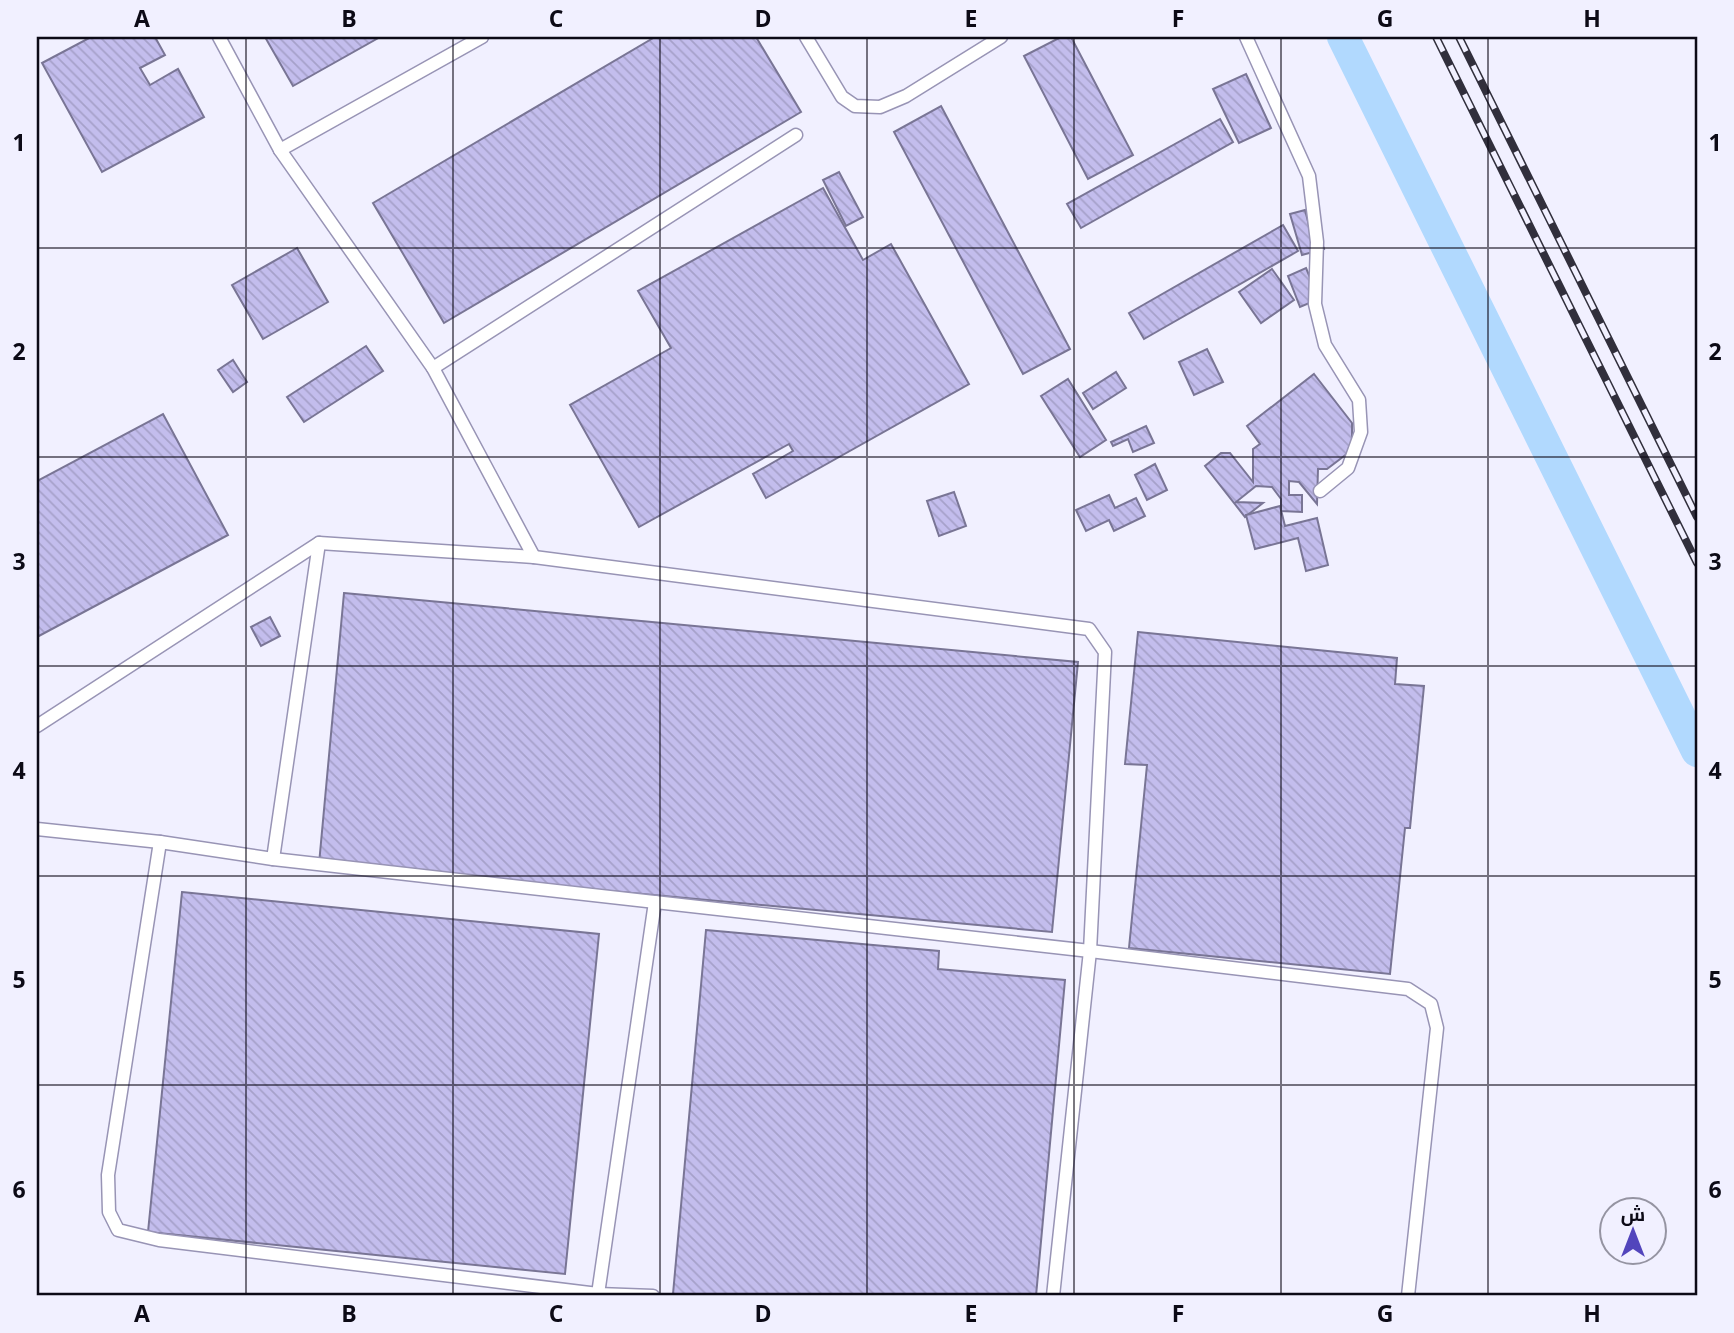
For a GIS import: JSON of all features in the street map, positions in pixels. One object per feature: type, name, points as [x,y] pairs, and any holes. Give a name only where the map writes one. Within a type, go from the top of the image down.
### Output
[{"type":"lane","points":[[219,37],[280,150],[433,368],[534,557]]},
{"type":"lane","points":[[280,150],[482,37]]},
{"type":"lane","points":[[806,37],[842,97],[855,106],[880,107],[905,96],[1001,37]]},
{"type":"lane","points":[[1246,37],[1309,176],[1317,242],[1315,304],[1325,345],[1359,401],[1361,432],[1348,468],[1320,491]]},
{"type":"lane","points":[[433,368],[796,135]]},
{"type":"lane","points":[[273,859],[319,543]]},
{"type":"lane","points":[[37,726],[319,543],[534,557],[1089,629],[1105,652],[1090,951],[1053,1296]]},
{"type":"lane","points":[[37,829],[160,842],[273,859],[1408,989],[1430,1004],[1437,1028],[1408,1296]]},
{"type":"lane","points":[[160,842],[108,1175],[109,1212],[118,1230],[159,1240],[598,1294],[653,1296]]},
{"type":"lane","points":[[598,1294],[654,902]]},
{"type":"building","points":[[91,37],[155,37],[165,55],[140,68],[150,85],[178,69],[204,117],[102,172],[42,63]]},
{"type":"building","points":[[265,37],[380,37],[293,86]]},
{"type":"building","points":[[655,37],[756,37],[801,112],[444,323],[373,203]]},
{"type":"building","points":[[1061,37],[1071,37],[1133,155],[1088,179],[1024,56]]},
{"type":"building","points":[[1246,74],[1271,128],[1239,143],[1213,89]]},
{"type":"building","points":[[941,106],[1070,349],[1023,374],[894,132]]},
{"type":"building","points":[[1220,119],[1233,142],[1081,228],[1067,204]]},
{"type":"building","points":[[839,172],[863,217],[846,226],[823,180]]},
{"type":"building","points":[[823,188],[863,260],[891,244],[969,384],[766,498],[753,474],[793,451],[789,444],[639,527],[570,405],[671,348],[638,291]]},
{"type":"building","points":[[1305,210],[1310,229],[1317,227],[1324,249],[1302,255],[1290,214]]},
{"type":"building","points":[[1283,225],[1298,251],[1144,339],[1129,313]]},
{"type":"building","points":[[297,248],[328,302],[263,339],[232,285]]},
{"type":"building","points":[[1306,268],[1319,299],[1300,307],[1288,276]]},
{"type":"building","points":[[1272,269],[1294,300],[1261,323],[1239,292]]},
{"type":"building","points":[[366,346],[383,371],[304,422],[287,397]]},
{"type":"building","points":[[1207,349],[1223,382],[1194,395],[1179,362]]},
{"type":"building","points":[[233,360],[247,382],[233,392],[218,370]]},
{"type":"building","points":[[1116,372],[1126,388],[1093,409],[1083,393]]},
{"type":"building","points":[[1314,374],[1352,423],[1352,450],[1327,469],[1318,469],[1317,504],[1299,482],[1289,481],[1289,495],[1302,495],[1302,512],[1281,511],[1281,499],[1272,487],[1256,486],[1236,502],[1263,503],[1245,517],[1205,466],[1221,453],[1230,453],[1253,482],[1253,449],[1260,444],[1247,426]]},
{"type":"building","points":[[1068,379],[1106,440],[1080,457],[1041,396]]},
{"type":"building","points":[[163,414],[228,535],[37,637],[37,481]]},
{"type":"building","points":[[1146,426],[1154,443],[1133,452],[1128,439],[1113,446],[1111,442]]},
{"type":"building","points":[[1155,464],[1167,490],[1147,500],[1135,475]]},
{"type":"building","points":[[954,492],[966,526],[939,536],[927,501]]},
{"type":"building","points":[[1109,495],[1115,508],[1136,498],[1145,516],[1114,531],[1109,520],[1086,531],[1076,510]]},
{"type":"building","points":[[1280,506],[1285,526],[1317,518],[1328,565],[1306,571],[1298,538],[1255,549],[1246,515]]},
{"type":"building","points":[[344,593],[1078,662],[1052,932],[319,864]]},
{"type":"building","points":[[270,617],[280,636],[261,646],[251,627]]},
{"type":"building","points":[[1138,632],[1397,658],[1395,684],[1424,686],[1410,828],[1405,828],[1390,974],[1129,948],[1147,765],[1125,764]]},
{"type":"building","points":[[182,892],[599,934],[565,1274],[148,1232]]},
{"type":"building","points":[[706,930],[939,951],[938,969],[1065,980],[1036,1296],[673,1294]]},
{"type":"waterway","points":[[1343,37],[1697,751]]},
{"type":"railway","points":[[1436,37],[1697,563]]},
{"type":"railway","points":[[1459,37],[1697,517]]}]
